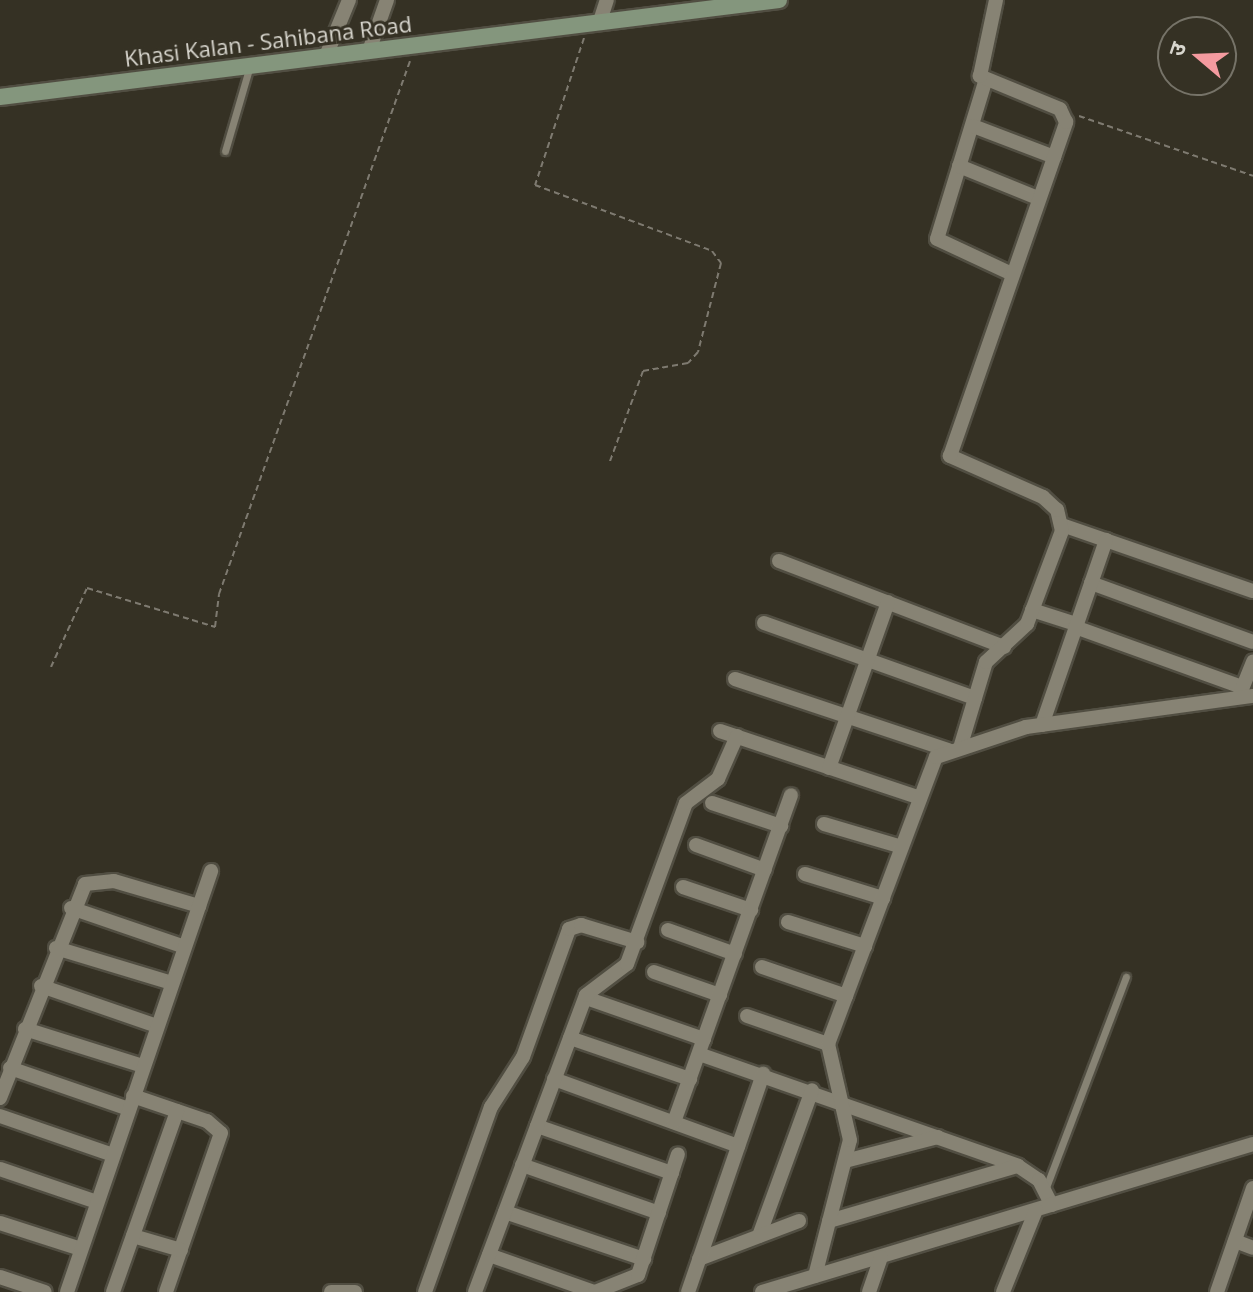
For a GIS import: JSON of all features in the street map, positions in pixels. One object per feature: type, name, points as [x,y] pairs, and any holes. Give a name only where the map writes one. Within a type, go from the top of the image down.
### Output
[{"type":"street","points":[[326,56],[349,0]]},
{"type":"street","points":[[369,51],[387,0]]},
{"type":"street","points":[[594,22],[607,0]]},
{"type":"street","name":"Khasi Kalan - Sahibana Road","points":[[0,97],[779,0]]},
{"type":"street","points":[[996,0],[978,67],[985,82],[937,239],[1010,273]]},
{"type":"street","points":[[985,82],[1062,111],[1054,157],[1010,273],[950,456],[1043,497],[1062,525],[1253,591]]},
{"type":"street","points":[[973,126],[1054,157]]},
{"type":"street","points":[[959,166],[1038,198]]},
{"type":"street","points":[[954,749],[986,662],[1021,635],[1062,525]]},
{"type":"street","points":[[1042,725],[1106,540]]},
{"type":"street","points":[[779,561],[1004,647]]},
{"type":"street","points":[[1091,583],[1253,642]]},
{"type":"street","points":[[829,768],[888,602]]},
{"type":"street","points":[[1032,610],[1244,693]]},
{"type":"street","points":[[764,623],[975,698]]},
{"type":"street","points":[[1244,693],[1253,661]]},
{"type":"street","points":[[735,679],[954,749]]},
{"type":"street","points":[[815,1276],[845,1161],[850,1126],[828,1044],[936,757],[954,749],[1042,725],[1244,693]]},
{"type":"street","points":[[720,731],[920,798]]},
{"type":"street","points":[[475,1292],[586,998],[627,964],[686,803],[718,779],[737,736]]},
{"type":"street","points":[[674,1122],[791,795]]},
{"type":"street","points":[[712,803],[781,826]]},
{"type":"street","points":[[824,824],[902,847]]},
{"type":"street","points":[[696,845],[765,870]]},
{"type":"street","points":[[67,1292],[211,871]]},
{"type":"street","points":[[805,874],[883,898]]},
{"type":"street","points":[[0,1098],[71,908],[85,884],[101,880],[199,906]]},
{"type":"street","points":[[683,887],[751,910]]},
{"type":"street","points":[[71,908],[185,947]]},
{"type":"street","points":[[788,922],[865,946]]},
{"type":"street","points":[[425,1292],[491,1107],[523,1057],[569,929],[577,924],[637,942]]},
{"type":"street","points":[[668,930],[735,954]]},
{"type":"street","points":[[56,948],[172,983]]},
{"type":"street","points":[[762,967],[846,996]]},
{"type":"street","points":[[654,972],[720,995]]},
{"type":"street","points":[[41,986],[157,1026]]},
{"type":"street","points":[[586,998],[704,1039]]},
{"type":"street","points":[[747,1016],[828,1044]]},
{"type":"street","points":[[25,1029],[143,1066]]},
{"type":"street","points":[[570,1038],[690,1079]]},
{"type":"street","points":[[699,1054],[844,1100],[1018,1166],[1045,1190],[1052,1205]]},
{"type":"street","points":[[10,1068],[131,1103],[177,1111],[221,1133],[166,1292]]},
{"type":"street","points":[[688,1292],[763,1074]]},
{"type":"street","points":[[554,1079],[738,1146]]},
{"type":"street","points":[[759,1236],[812,1090]]},
{"type":"street","points":[[113,1292],[177,1111]]},
{"type":"street","points":[[0,1116],[113,1155]]},
{"type":"street","points":[[537,1126],[672,1173]]},
{"type":"street","points":[[845,1161],[938,1137]]},
{"type":"street","points":[[762,1292],[1253,1144]]},
{"type":"street","points":[[489,1255],[595,1292],[635,1279],[678,1154]]},
{"type":"street","points":[[522,1165],[659,1213]]},
{"type":"street","points":[[829,1221],[1018,1166]]},
{"type":"street","points":[[0,1169],[97,1202]]},
{"type":"street","points":[[1220,1291],[1252,1192]]},
{"type":"street","points":[[1003,1292],[1036,1210]]},
{"type":"street","points":[[505,1212],[644,1259]]},
{"type":"street","points":[[699,1259],[799,1221]]},
{"type":"street","points":[[0,1223],[81,1249]]},
{"type":"street","points":[[133,1236],[181,1250]]},
{"type":"street","points":[[1235,1241],[1253,1248]]},
{"type":"street","points":[[869,1292],[881,1257]]},
{"type":"street","points":[[0,1277],[45,1292]]},
{"type":"street","points":[[331,1292],[355,1292]]},
{"type":"lane","points":[[225,151],[250,65]]},
{"type":"lane","points":[[1045,1190],[1126,977]]},
{"type":"path","points":[[594,22],[535,185],[712,251],[721,263],[698,352],[688,363],[646,367],[609,464]]},
{"type":"path","points":[[51,667],[87,588],[215,627],[219,594],[416,45]]},
{"type":"path","points":[[1062,111],[1253,176]]}]
